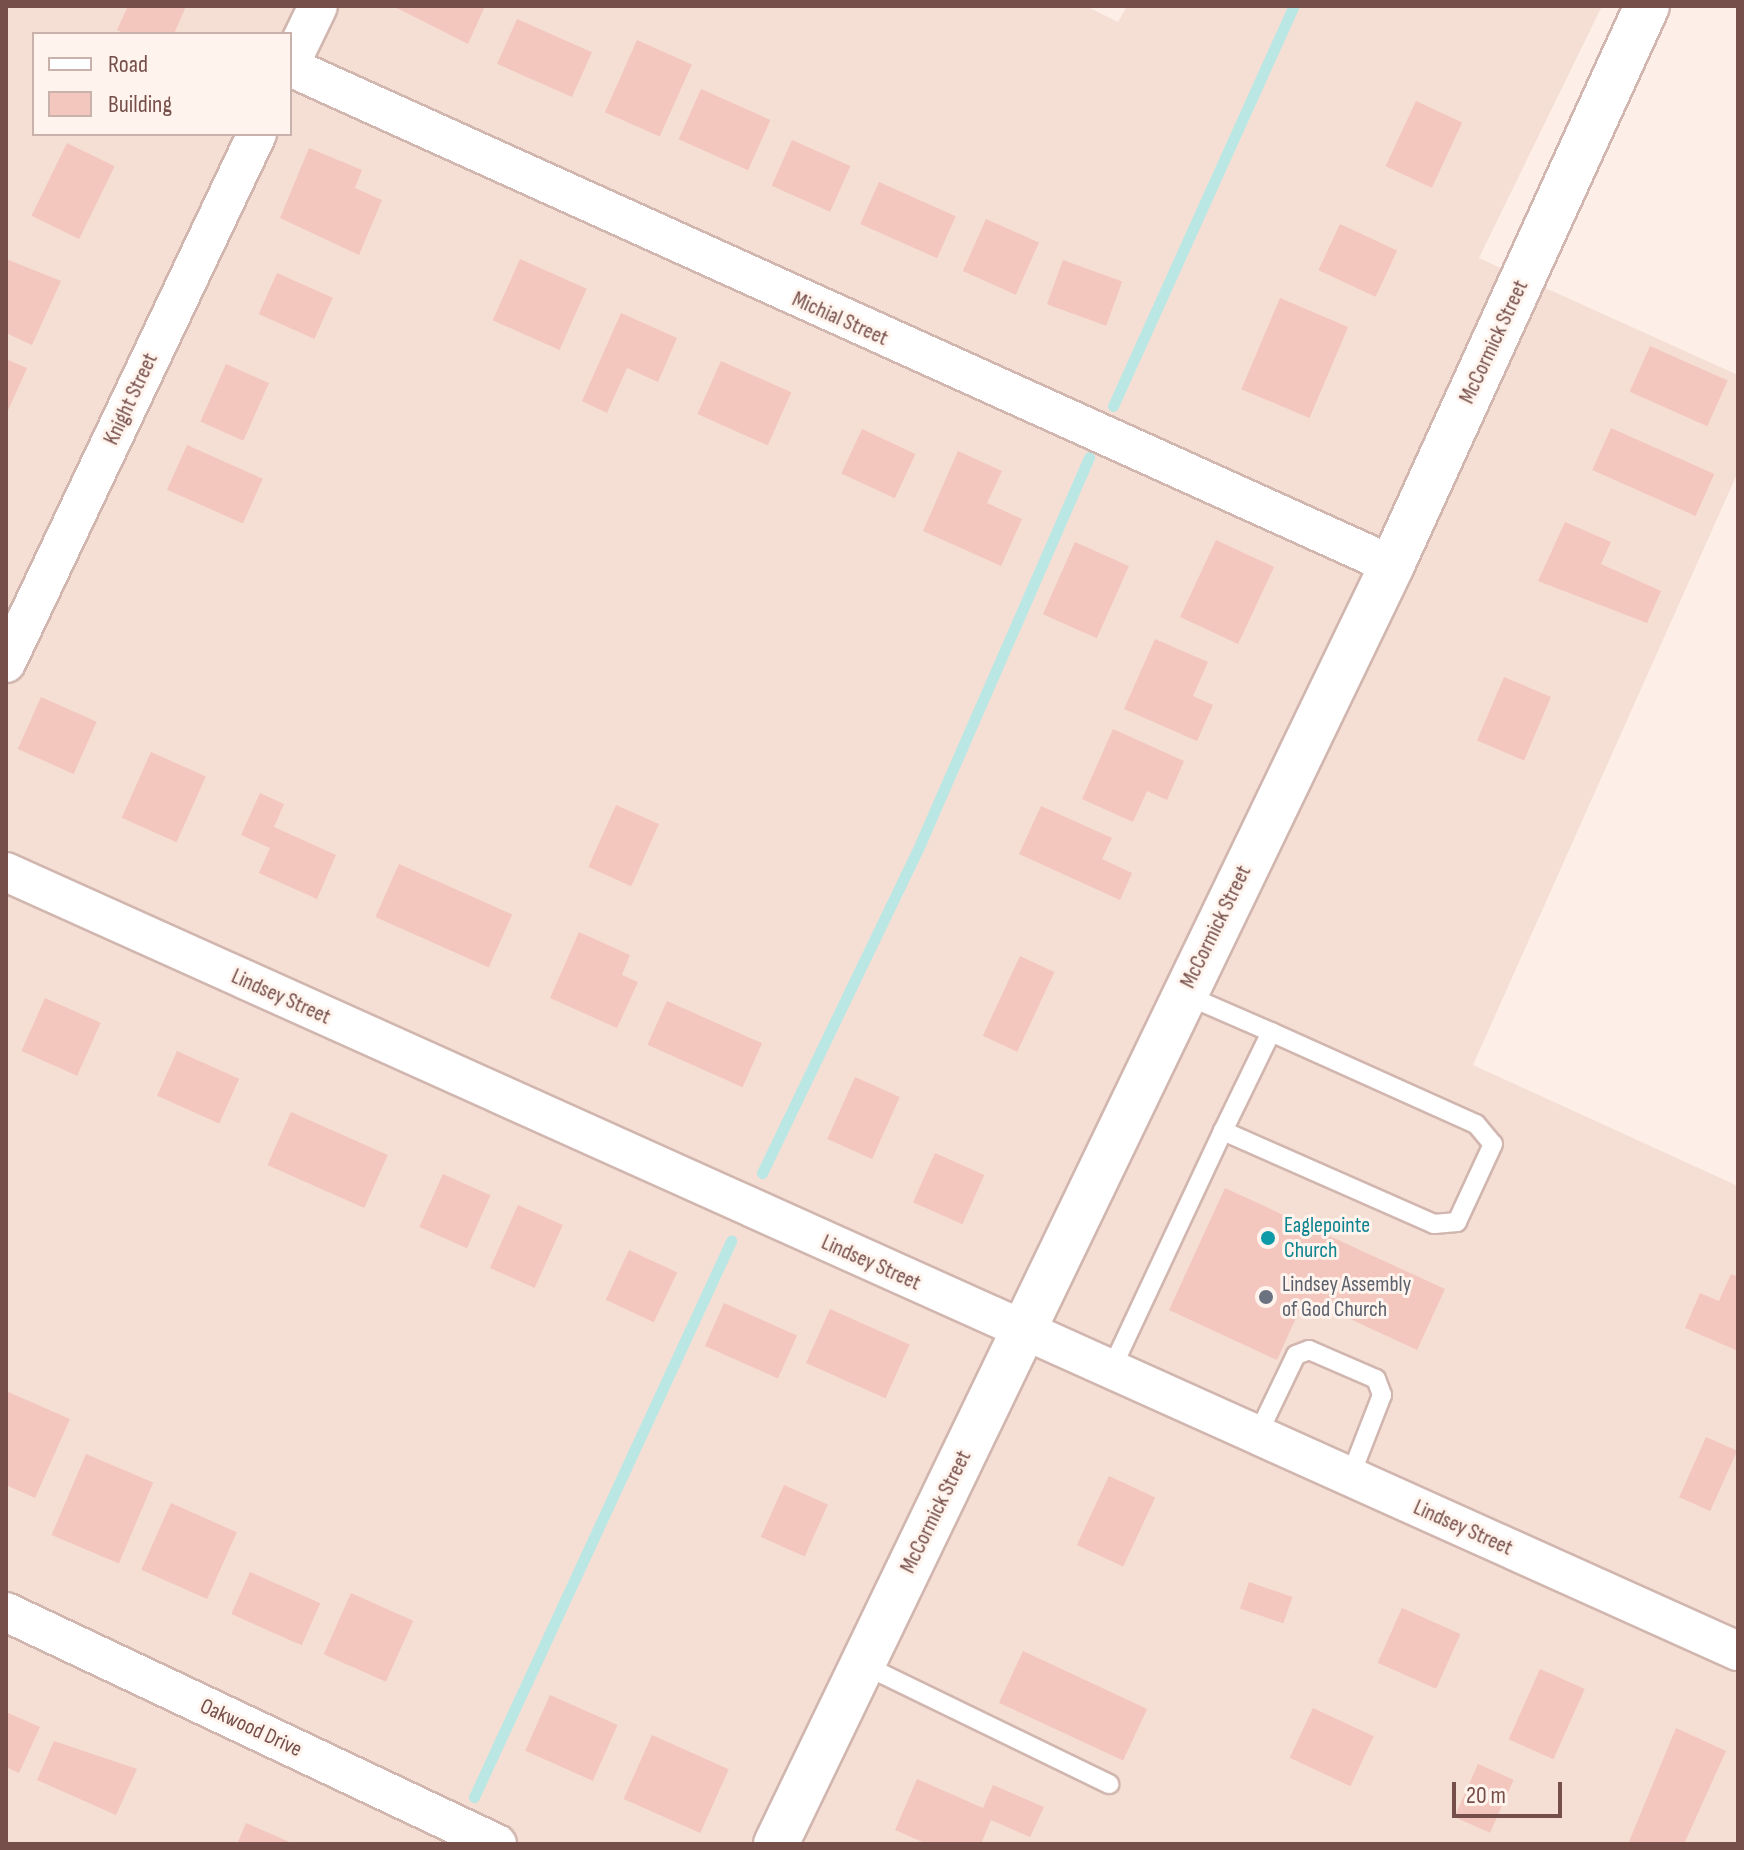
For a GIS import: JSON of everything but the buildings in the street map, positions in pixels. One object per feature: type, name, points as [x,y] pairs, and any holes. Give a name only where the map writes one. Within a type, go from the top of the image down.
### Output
[{"type":"street","points":[[292,62],[318,6]]},
{"type":"street","name":"McCormick Street","points":[[776,1844],[1392,565],[1647,6]]},
{"type":"street","name":"Michial Street","points":[[292,67],[1392,565]]},
{"type":"street","name":"Knight Street","points":[[6,663],[256,136]]},
{"type":"street","name":"Lindsey Street","points":[[6,872],[1738,1651]]},
{"type":"street","name":"Oakwood Drive","points":[[6,1612],[497,1844]]},
{"type":"lane","points":[[1183,994],[1476,1124],[1493,1144],[1457,1222],[1434,1224],[1223,1131]]},
{"type":"lane","points":[[1111,1370],[1271,1032]]},
{"type":"lane","points":[[1257,1436],[1296,1355],[1309,1350],[1376,1379],[1382,1395],[1350,1477]]},
{"type":"lane","points":[[862,1664],[1109,1784]]},
{"type":"shaded area","points":[[6,6],[1086,6],[1118,22],[1127,6],[1602,6],[1479,258],[1738,375],[1738,472],[1473,1065],[1738,1186],[1738,1844],[6,1844]]},
{"type":"waterway","points":[[1113,406],[1294,6]]},
{"type":"waterway","points":[[762,1173],[921,842],[1089,457]]},
{"type":"waterway","points":[[474,1797],[731,1241]]},
{"type":"place","name":"Eaglepointe Church","points":[[1268,1238]]},
{"type":"place","name":"Lindsey Assembly of God Church","points":[[1266,1297]]}]
